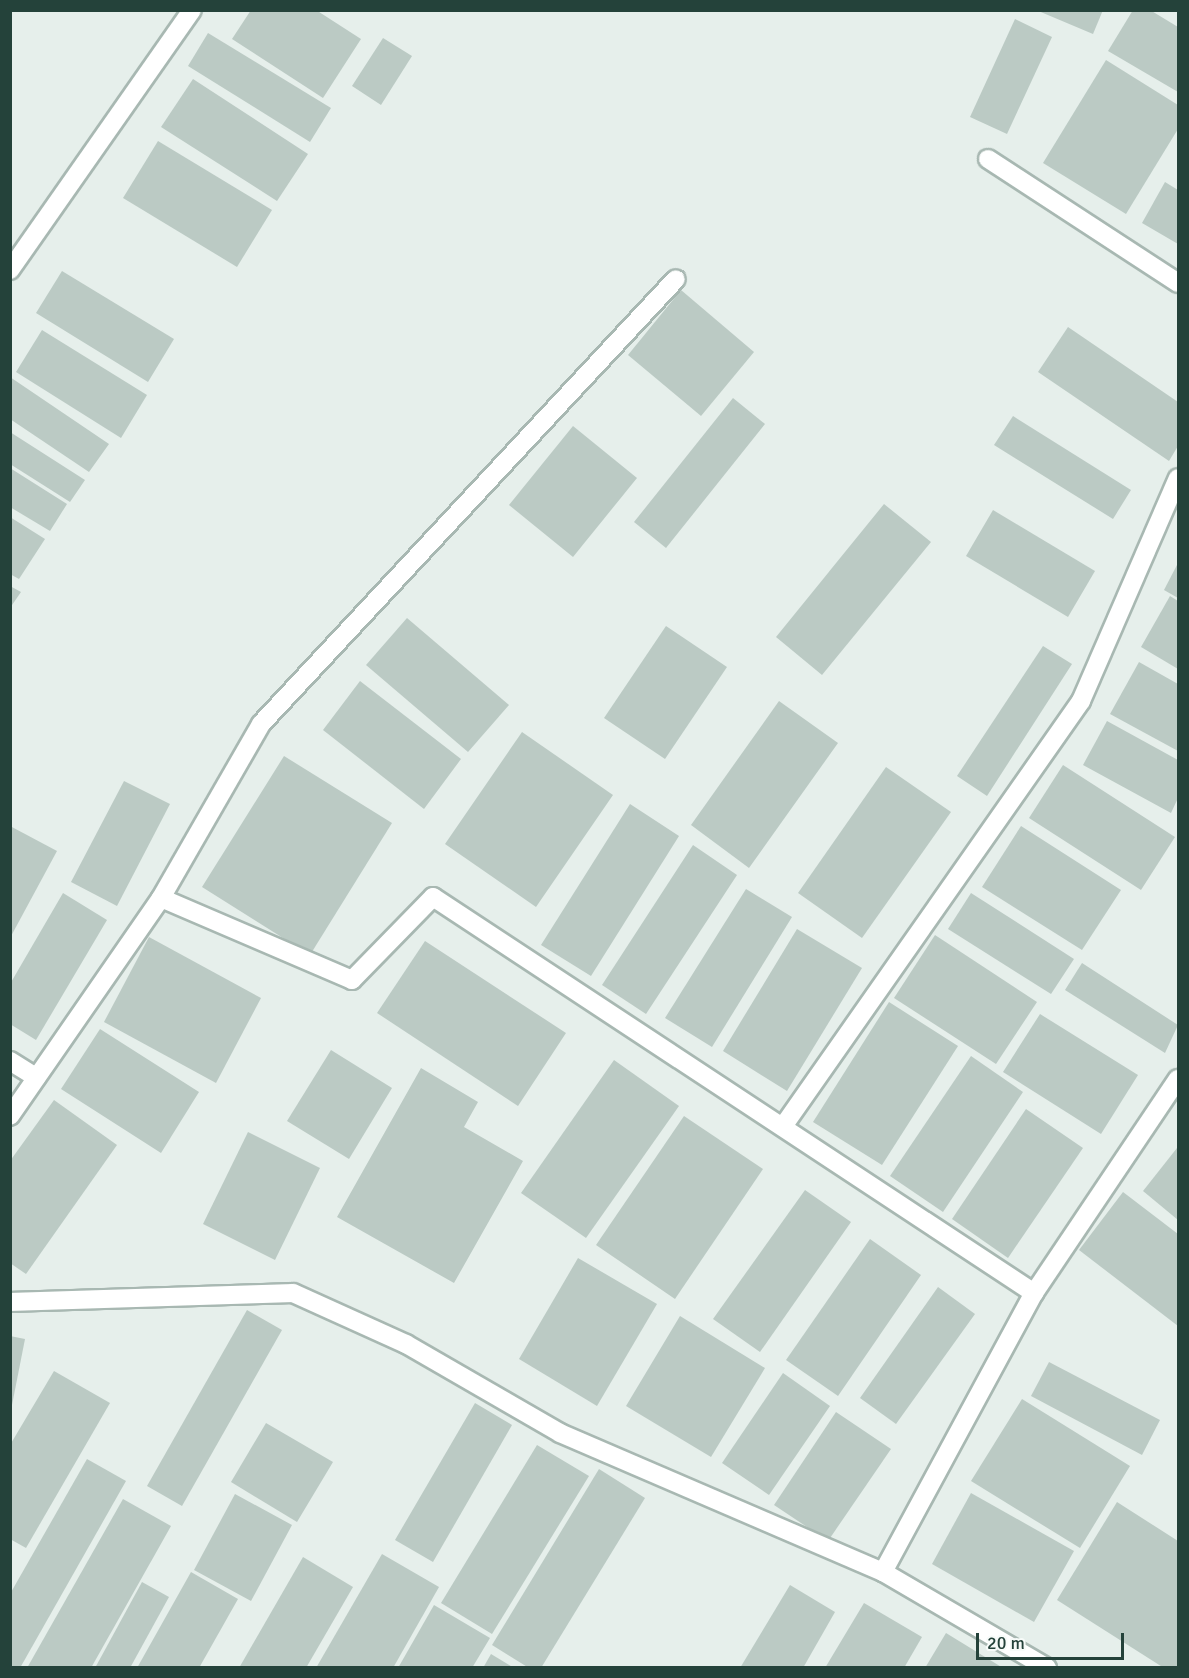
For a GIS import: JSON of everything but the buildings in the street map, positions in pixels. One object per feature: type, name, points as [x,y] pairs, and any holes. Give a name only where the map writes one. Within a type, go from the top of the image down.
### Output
[{"type":"street","points":[[10,270],[192,10]]},
{"type":"street","points":[[988,159],[1179,283]]},
{"type":"street","points":[[10,1116],[161,898],[261,724],[676,279]]},
{"type":"street","points":[[784,1125],[1081,701],[1179,478]]},
{"type":"street","points":[[161,898],[352,980],[433,897],[784,1125],[1034,1293]]},
{"type":"street","points":[[10,1061],[36,1077]]},
{"type":"street","points":[[883,1572],[1034,1293],[1179,1079]]},
{"type":"street","points":[[10,1302],[293,1293],[406,1344],[561,1432],[883,1572],[1047,1668]]}]
